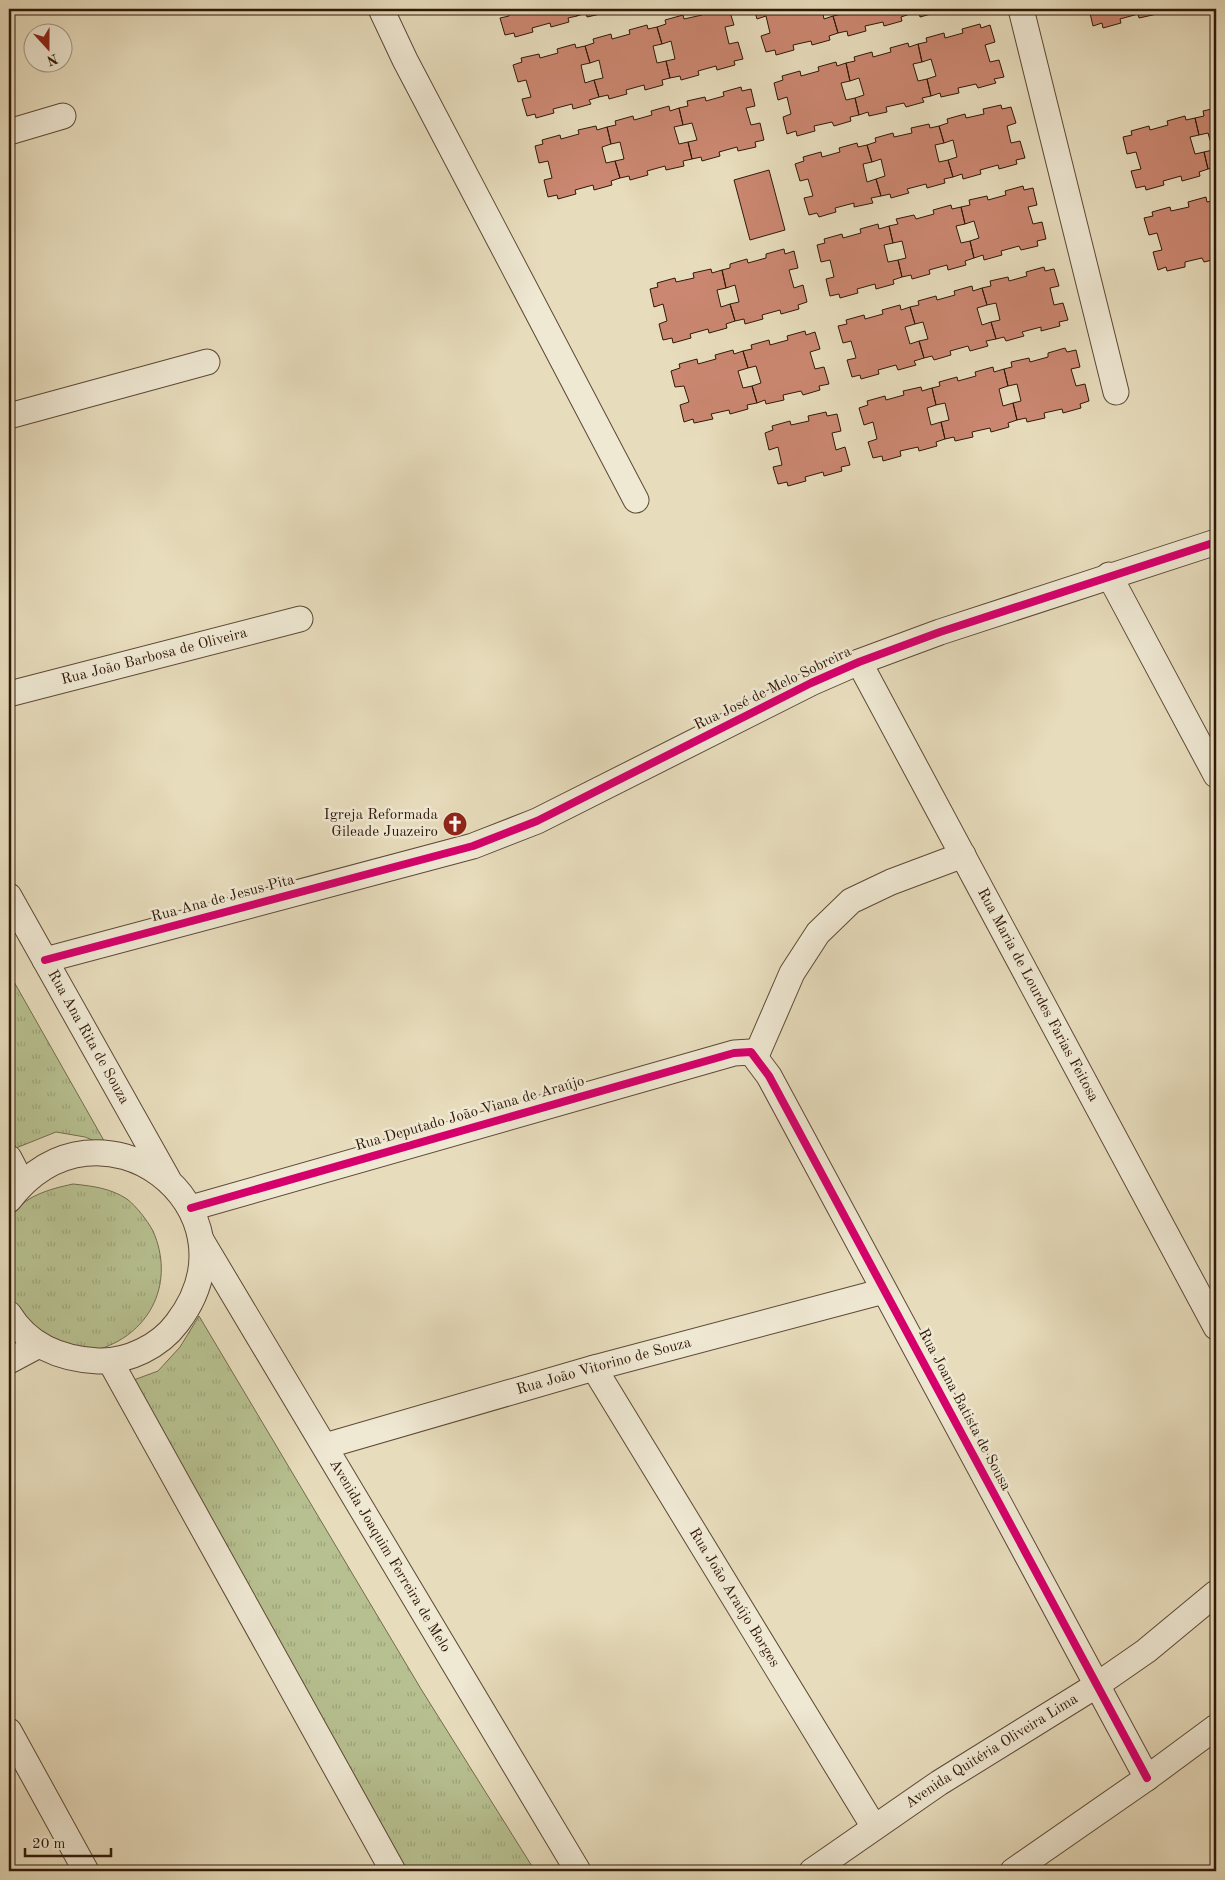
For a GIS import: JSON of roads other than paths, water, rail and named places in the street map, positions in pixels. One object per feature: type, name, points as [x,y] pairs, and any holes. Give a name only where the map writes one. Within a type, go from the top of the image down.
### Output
[{"type":"street","points":[[381,9],[414,76],[636,500]]},
{"type":"street","points":[[1020,9],[1116,392]]},
{"type":"street","points":[[9,132],[63,116]]},
{"type":"street","points":[[9,416],[207,362]]},
{"type":"street","name":"Rua José de Melo Sobreira","points":[[408,864],[473,846],[537,821],[811,683],[859,662],[940,632],[1109,575],[1216,542]]},
{"type":"street","points":[[1109,575],[1216,775]]},
{"type":"street","name":"Rua João Barbosa de Oliveira","points":[[9,694],[300,619]]},
{"type":"street","name":"Rua Maria de Lourdes Farias Feitosa","points":[[859,662],[1216,1326]]},
{"type":"street","points":[[756,1056],[792,973],[818,933],[851,901],[891,882],[963,855]]},
{"type":"street","name":"Rua Ana de Jesus Pita","points":[[45,960],[408,864]]},
{"type":"street","name":"Rua Ana Rita de Souza","points":[[9,896],[168,1179]]},
{"type":"street","name":"Rua Deputado João Viana de Araújo","points":[[191,1208],[734,1053],[751,1052],[756,1056]]},
{"type":"street","name":"Rua Joana Batista de Sousa","points":[[756,1056],[769,1076],[1147,1778]]},
{"type":"street","points":[[9,1158],[15,1191],[56,1160],[95,1152],[134,1158],[168,1179],[191,1208],[201,1240],[201,1274],[190,1306],[170,1332],[142,1352],[110,1361],[73,1360],[39,1345],[15,1324],[9,1314]]},
{"type":"street","name":"Avenida Joaquim Ferreira de Melo","points":[[201,1240],[578,1871]]},
{"type":"street","name":"Rua João Vitorino de Souza","points":[[325,1446],[594,1368],[884,1291]]},
{"type":"street","points":[[9,1361],[39,1345]]},
{"type":"street","points":[[110,1361],[393,1871]]},
{"type":"street","name":"Rua João Araújo Borges","points":[[594,1368],[874,1827]]},
{"type":"street","name":"Avenida Quitéria Oliveira Lima","points":[[812,1871],[940,1783],[1097,1686],[1146,1651],[1216,1593]]},
{"type":"street","points":[[1013,1871],[1147,1778],[1216,1727]]},
{"type":"street","points":[[9,1730],[86,1871]]},
{"type":"place","name":"Igreja Reformada Gileade Juazeiro","points":[[455,824]]}]
